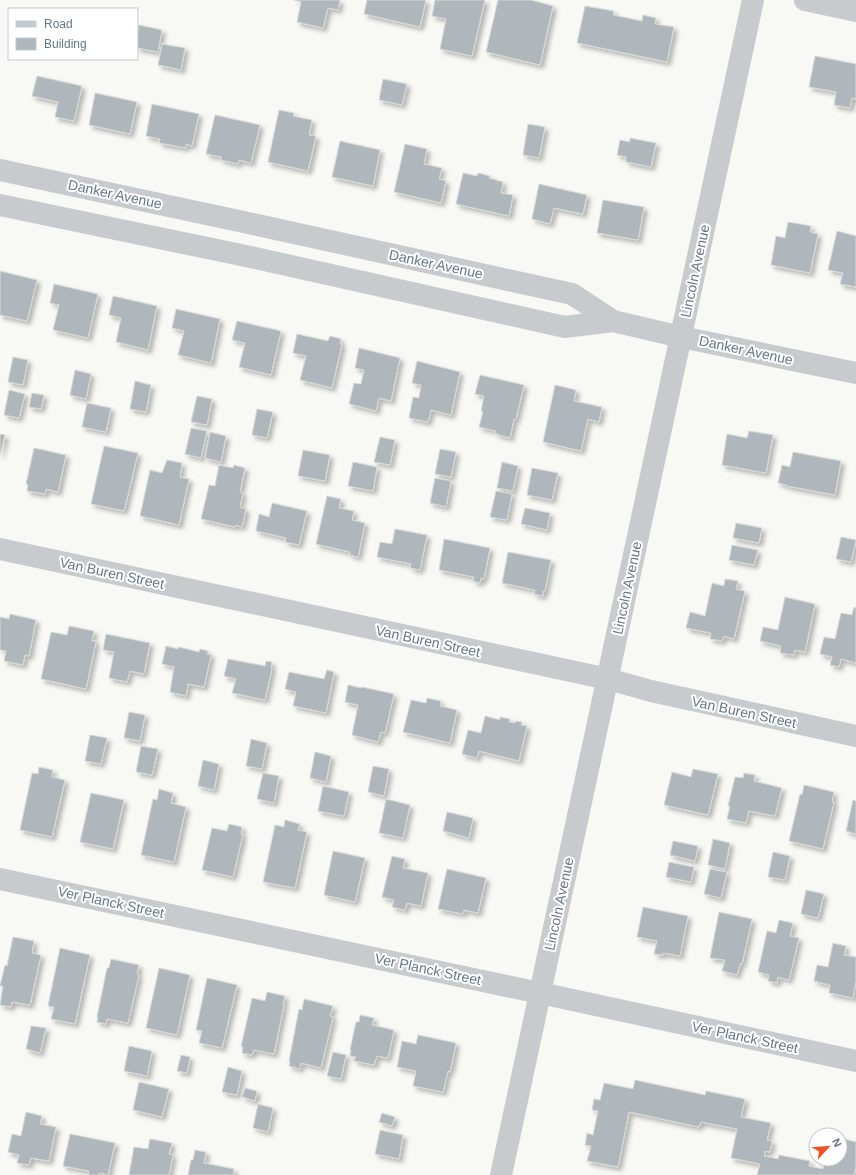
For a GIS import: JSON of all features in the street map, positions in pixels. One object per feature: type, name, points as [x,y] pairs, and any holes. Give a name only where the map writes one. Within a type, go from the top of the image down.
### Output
[{"type":"street","name":"Lincoln Avenue","points":[[501,1175],[753,0]]},
{"type":"street","points":[[805,0],[856,11]]},
{"type":"street","name":"Danker Avenue","points":[[0,170],[572,294],[613,321],[856,374]]},
{"type":"street","name":"Danker Avenue","points":[[0,205],[246,256],[566,327],[613,321]]},
{"type":"street","points":[[246,256],[253,224]]},
{"type":"street","name":"Van Buren Street","points":[[0,549],[608,679],[650,691],[856,736]]},
{"type":"street","name":"Ver Planck Street","points":[[0,879],[540,992],[856,1061]]},
{"type":"building","points":[[294,0],[340,0],[338,10],[328,8],[323,28],[297,22],[301,2]]},
{"type":"building","points":[[367,0],[426,0],[420,27],[364,14]]},
{"type":"building","points":[[435,0],[485,0],[472,56],[440,49],[446,19],[432,16]]},
{"type":"building","points":[[498,0],[531,0],[553,6],[540,65],[486,52]]},
{"type":"building","points":[[585,6],[614,11],[613,15],[642,21],[643,15],[656,18],[655,24],[674,27],[667,62],[577,43]]},
{"type":"building","points":[[139,25],[162,30],[158,52],[138,48]]},
{"type":"building","points":[[162,44],[185,48],[181,70],[158,65]]},
{"type":"building","points":[[815,56],[856,64],[856,99],[852,98],[850,108],[834,105],[836,92],[809,87]]},
{"type":"building","points":[[37,76],[82,86],[74,121],[55,117],[58,102],[32,96]]},
{"type":"building","points":[[383,79],[407,84],[402,105],[379,100]]},
{"type":"building","points":[[95,93],[137,102],[130,134],[89,125]]},
{"type":"building","points":[[152,104],[199,114],[192,146],[186,144],[186,148],[159,143],[160,139],[146,136]]},
{"type":"building","points":[[279,110],[294,113],[293,116],[312,120],[309,135],[316,136],[308,171],[268,162]]},
{"type":"building","points":[[215,115],[260,125],[251,163],[239,160],[238,164],[221,160],[221,157],[206,154]]},
{"type":"building","points":[[528,124],[545,127],[539,158],[523,155]]},
{"type":"building","points":[[630,138],[656,143],[651,167],[626,162],[626,157],[617,155],[620,140],[630,142]]},
{"type":"building","points":[[340,141],[380,150],[373,186],[332,177]]},
{"type":"building","points":[[405,144],[427,149],[424,164],[442,168],[439,179],[446,181],[441,203],[394,192]]},
{"type":"building","points":[[463,173],[477,176],[478,173],[490,176],[489,178],[503,182],[501,193],[513,195],[509,216],[456,204]]},
{"type":"building","points":[[539,184],[587,195],[583,214],[554,208],[550,224],[532,219]]},
{"type":"building","points":[[603,200],[644,207],[638,240],[597,233]]},
{"type":"building","points":[[788,222],[811,226],[810,232],[818,234],[810,273],[771,265],[776,236],[785,238]]},
{"type":"building","points":[[837,231],[856,236],[856,287],[840,284],[843,273],[828,270]]},
{"type":"building","points":[[0,271],[37,280],[27,321],[0,315]]},
{"type":"building","points":[[54,284],[98,294],[88,338],[53,330],[59,305],[50,303]]},
{"type":"building","points":[[113,296],[157,306],[148,350],[116,342],[121,318],[109,315]]},
{"type":"building","points":[[176,309],[220,319],[211,363],[178,355],[184,331],[172,328]]},
{"type":"building","points":[[237,321],[281,331],[271,375],[239,367],[245,343],[232,340]]},
{"type":"building","points":[[297,334],[328,341],[330,336],[341,339],[340,344],[342,344],[332,388],[300,380],[306,356],[293,353]]},
{"type":"building","points":[[359,348],[400,358],[391,401],[379,398],[376,411],[349,404],[354,383],[361,384],[364,370],[355,368]]},
{"type":"building","points":[[13,357],[28,360],[23,385],[8,382]]},
{"type":"building","points":[[417,361],[460,372],[451,415],[431,410],[428,422],[409,418],[413,397],[419,398],[421,385],[412,383]]},
{"type":"building","points":[[75,370],[91,374],[86,399],[70,395]]},
{"type":"building","points":[[480,375],[524,385],[510,438],[496,434],[496,431],[479,427],[483,412],[481,411],[484,396],[475,394]]},
{"type":"building","points":[[135,381],[151,385],[146,412],[130,409]]},
{"type":"building","points":[[555,385],[576,390],[574,401],[602,407],[599,422],[588,419],[581,451],[543,442]]},
{"type":"building","points":[[9,390],[25,394],[19,418],[4,415]]},
{"type":"building","points":[[32,393],[44,395],[41,409],[29,407]]},
{"type":"building","points":[[197,396],[212,399],[207,425],[191,422]]},
{"type":"building","points":[[87,403],[111,408],[106,432],[82,427]]},
{"type":"building","points":[[257,409],[273,412],[267,438],[252,435]]},
{"type":"building","points":[[191,428],[207,431],[201,458],[185,454]]},
{"type":"building","points":[[749,431],[773,435],[766,473],[722,465],[727,434],[747,438]]},
{"type":"building","points":[[210,432],[226,436],[221,462],[205,458]]},
{"type":"building","points":[[0,434],[5,435],[0,455]]},
{"type":"building","points":[[380,437],[395,440],[390,465],[374,462]]},
{"type":"building","points":[[104,446],[138,453],[124,511],[91,504]]},
{"type":"building","points":[[34,448],[66,455],[58,492],[46,489],[45,494],[27,491],[28,485],[26,484]]},
{"type":"building","points":[[440,449],[456,452],[451,477],[435,474]]},
{"type":"building","points":[[303,450],[330,455],[325,481],[298,476]]},
{"type":"building","points":[[793,452],[841,461],[835,495],[778,483],[782,465],[790,467]]},
{"type":"building","points":[[167,460],[182,463],[180,477],[189,479],[179,525],[140,516],[150,470],[162,473]]},
{"type":"building","points":[[353,462],[377,467],[373,491],[348,486]]},
{"type":"building","points":[[502,462],[518,466],[513,491],[497,488]]},
{"type":"building","points":[[219,465],[233,468],[234,465],[245,468],[240,492],[243,493],[240,507],[246,509],[242,527],[236,525],[235,527],[201,519],[209,485],[215,486]]},
{"type":"building","points":[[532,468],[558,473],[552,500],[527,495]]},
{"type":"building","points":[[435,478],[451,481],[446,507],[430,503]]},
{"type":"building","points":[[496,491],[512,494],[507,520],[490,517]]},
{"type":"building","points":[[327,496],[341,499],[339,508],[354,511],[352,520],[365,523],[358,557],[350,555],[350,552],[316,544]]},
{"type":"building","points":[[272,503],[307,511],[299,545],[285,542],[286,538],[256,531],[259,514],[269,517]]},
{"type":"building","points":[[525,508],[550,513],[547,530],[521,524]]},
{"type":"building","points":[[736,523],[762,528],[759,543],[733,538]]},
{"type":"building","points":[[395,529],[427,535],[420,570],[410,568],[411,564],[377,557],[380,542],[392,544]]},
{"type":"building","points":[[841,537],[856,540],[851,562],[836,559]]},
{"type":"building","points":[[444,539],[490,548],[484,579],[481,578],[480,583],[473,581],[474,577],[439,570]]},
{"type":"building","points":[[732,545],[758,550],[754,565],[729,560]]},
{"type":"building","points":[[508,552],[551,560],[543,596],[534,594],[535,590],[502,583]]},
{"type":"building","points":[[725,579],[738,581],[736,589],[745,591],[734,639],[724,636],[722,641],[710,639],[711,633],[686,628],[690,612],[705,616],[712,583],[724,586]]},
{"type":"building","points":[[785,597],[815,604],[805,652],[795,650],[794,655],[780,653],[781,646],[760,641],[763,627],[778,630]]},
{"type":"building","points":[[854,607],[856,608],[856,663],[841,659],[839,667],[830,665],[832,657],[820,654],[824,637],[835,639],[841,613],[852,615]]},
{"type":"building","points":[[10,614],[36,620],[29,656],[25,655],[23,665],[4,661],[6,651],[0,650],[0,617],[9,619]]},
{"type":"building","points":[[69,626],[94,631],[92,641],[96,641],[86,689],[41,679],[51,632],[67,635]]},
{"type":"building","points":[[106,634],[150,643],[144,674],[130,671],[127,682],[109,678],[114,652],[103,650]]},
{"type":"building","points":[[166,646],[178,649],[179,647],[199,652],[200,649],[208,651],[207,654],[211,655],[204,687],[188,684],[186,696],[170,692],[174,667],[162,664]]},
{"type":"building","points":[[228,659],[265,666],[266,661],[272,662],[265,700],[232,693],[236,679],[224,676]]},
{"type":"building","points":[[327,670],[334,672],[326,713],[293,706],[296,692],[285,689],[289,672],[324,679]]},
{"type":"building","points":[[348,685],[394,694],[385,733],[381,732],[378,742],[352,735],[358,705],[345,702]]},
{"type":"building","points":[[427,698],[441,701],[440,706],[457,710],[450,743],[403,732],[411,700],[426,703]]},
{"type":"building","points":[[129,712],[145,715],[140,741],[124,738]]},
{"type":"building","points":[[485,716],[500,720],[500,717],[510,719],[509,722],[522,722],[521,725],[527,726],[519,761],[479,751],[477,758],[462,754],[468,730],[481,733]]},
{"type":"building","points":[[90,735],[107,738],[101,764],[85,761]]},
{"type":"building","points":[[251,739],[267,743],[262,769],[246,766]]},
{"type":"building","points":[[141,746],[158,749],[152,775],[136,772]]},
{"type":"building","points":[[315,752],[331,756],[326,782],[310,778]]},
{"type":"building","points":[[203,760],[219,764],[214,790],[198,786]]},
{"type":"building","points":[[373,766],[389,769],[384,796],[368,792]]},
{"type":"building","points":[[39,767],[53,770],[52,777],[65,780],[52,837],[20,830],[32,773],[38,774]]},
{"type":"building","points":[[693,769],[718,774],[708,815],[664,805],[672,772],[691,777]]},
{"type":"building","points":[[263,773],[279,776],[274,803],[257,799]]},
{"type":"building","points":[[744,773],[755,775],[754,781],[782,788],[775,816],[749,811],[746,823],[727,819],[730,806],[728,806],[735,777],[743,778]]},
{"type":"building","points":[[804,785],[834,792],[832,802],[834,802],[823,849],[789,841],[800,794],[802,795]]},
{"type":"building","points":[[323,786],[349,792],[344,816],[318,811]]},
{"type":"building","points":[[159,789],[173,793],[171,803],[186,807],[174,862],[141,855],[153,799],[157,800]]},
{"type":"building","points":[[91,793],[124,800],[113,849],[80,842]]},
{"type":"building","points":[[386,799],[410,805],[403,838],[379,833]]},
{"type":"building","points":[[853,800],[856,801],[856,834],[846,831]]},
{"type":"building","points":[[447,812],[473,818],[469,838],[443,831]]},
{"type":"building","points":[[285,820],[300,824],[298,830],[307,832],[295,888],[263,882],[275,825],[284,827]]},
{"type":"building","points":[[229,824],[242,827],[241,834],[243,834],[233,877],[202,870],[212,828],[227,831]]},
{"type":"building","points":[[713,839],[730,843],[725,869],[708,865]]},
{"type":"building","points":[[673,841],[698,846],[695,861],[670,855]]},
{"type":"building","points":[[333,851],[365,858],[355,902],[324,895]]},
{"type":"building","points":[[773,852],[790,856],[785,880],[768,877]]},
{"type":"building","points":[[392,856],[405,859],[403,868],[428,873],[421,906],[407,903],[405,910],[392,907],[394,900],[382,897]]},
{"type":"building","points":[[669,862],[694,867],[691,882],[666,877]]},
{"type":"building","points":[[447,869],[486,878],[478,913],[464,910],[463,914],[438,909]]},
{"type":"building","points":[[710,869],[727,872],[721,898],[704,894]]},
{"type":"building","points":[[806,890],[824,894],[818,918],[801,914]]},
{"type":"building","points":[[643,907],[688,916],[680,956],[663,953],[663,955],[654,954],[657,941],[637,937]]},
{"type":"building","points":[[719,912],[752,919],[742,964],[740,964],[737,975],[722,971],[725,960],[710,958]]},
{"type":"building","points":[[779,920],[793,923],[790,936],[799,938],[789,980],[778,977],[777,983],[768,981],[769,975],[758,972],[767,931],[776,933]]},
{"type":"building","points":[[13,937],[34,941],[32,953],[41,955],[30,1005],[12,1002],[11,1007],[0,1005],[3,986],[0,986],[5,965],[7,966]]},
{"type":"building","points":[[833,943],[846,946],[844,955],[856,957],[856,981],[853,998],[829,993],[830,985],[814,981],[817,965],[828,967]]},
{"type":"building","points":[[60,948],[90,955],[75,1024],[51,1019],[54,1007],[48,1006]]},
{"type":"building","points":[[111,959],[139,965],[137,974],[139,975],[128,1023],[107,1019],[106,1024],[97,1022],[107,968],[109,968]]},
{"type":"building","points":[[159,968],[190,975],[177,1035],[146,1028]]},
{"type":"building","points":[[207,978],[237,985],[222,1048],[199,1043],[202,1031],[196,1030]]},
{"type":"building","points":[[267,992],[285,996],[274,1054],[254,1050],[252,1055],[242,1053],[243,1047],[241,1047],[252,998],[265,1001]]},
{"type":"building","points":[[304,999],[333,1006],[330,1016],[333,1017],[321,1068],[301,1063],[300,1069],[289,1066],[299,1009],[302,1010]]},
{"type":"building","points":[[360,1015],[374,1018],[372,1025],[394,1030],[388,1058],[377,1056],[374,1065],[354,1061],[356,1057],[350,1056],[356,1022],[359,1022]]},
{"type":"building","points":[[31,1026],[46,1028],[40,1053],[26,1049]]},
{"type":"building","points":[[418,1035],[456,1043],[450,1072],[448,1071],[443,1092],[413,1086],[416,1071],[397,1067],[402,1041],[416,1044]]},
{"type":"building","points":[[129,1046],[152,1051],[147,1076],[124,1071]]},
{"type":"building","points":[[333,1052],[346,1055],[341,1079],[327,1076]]},
{"type":"building","points":[[181,1055],[190,1057],[187,1073],[177,1071]]},
{"type":"building","points":[[228,1067],[242,1071],[237,1095],[222,1092]]},
{"type":"building","points":[[635,1080],[705,1095],[706,1091],[745,1099],[741,1117],[771,1123],[767,1140],[772,1141],[770,1152],[765,1151],[764,1156],[778,1159],[779,1155],[808,1161],[808,1167],[823,1169],[823,1167],[848,1167],[848,1140],[856,1142],[856,1167],[854,1175],[757,1175],[760,1164],[731,1158],[737,1129],[701,1122],[699,1127],[629,1112],[618,1167],[587,1161],[591,1146],[585,1145],[587,1133],[593,1135],[598,1111],[592,1110],[594,1099],[600,1100],[604,1083],[633,1089]]},
{"type":"building","points":[[139,1082],[169,1089],[162,1117],[133,1110]]},
{"type":"building","points":[[245,1088],[257,1091],[255,1101],[242,1097]]},
{"type":"building","points":[[258,1104],[273,1108],[268,1132],[253,1128]]},
{"type":"building","points":[[26,1112],[42,1116],[40,1124],[56,1127],[49,1161],[31,1158],[29,1165],[17,1163],[19,1155],[8,1152],[12,1134],[21,1136]]},
{"type":"building","points":[[382,1113],[395,1117],[392,1126],[379,1122]]},
{"type":"building","points":[[380,1130],[403,1135],[399,1159],[375,1154]]},
{"type":"building","points":[[70,1134],[115,1143],[108,1175],[100,1173],[99,1175],[88,1175],[89,1171],[63,1166]]},
{"type":"building","points":[[150,1139],[172,1143],[169,1154],[173,1155],[169,1175],[129,1175],[134,1147],[148,1149]]},
{"type":"building","points":[[195,1150],[206,1152],[204,1163],[234,1169],[233,1175],[188,1175]]}]
